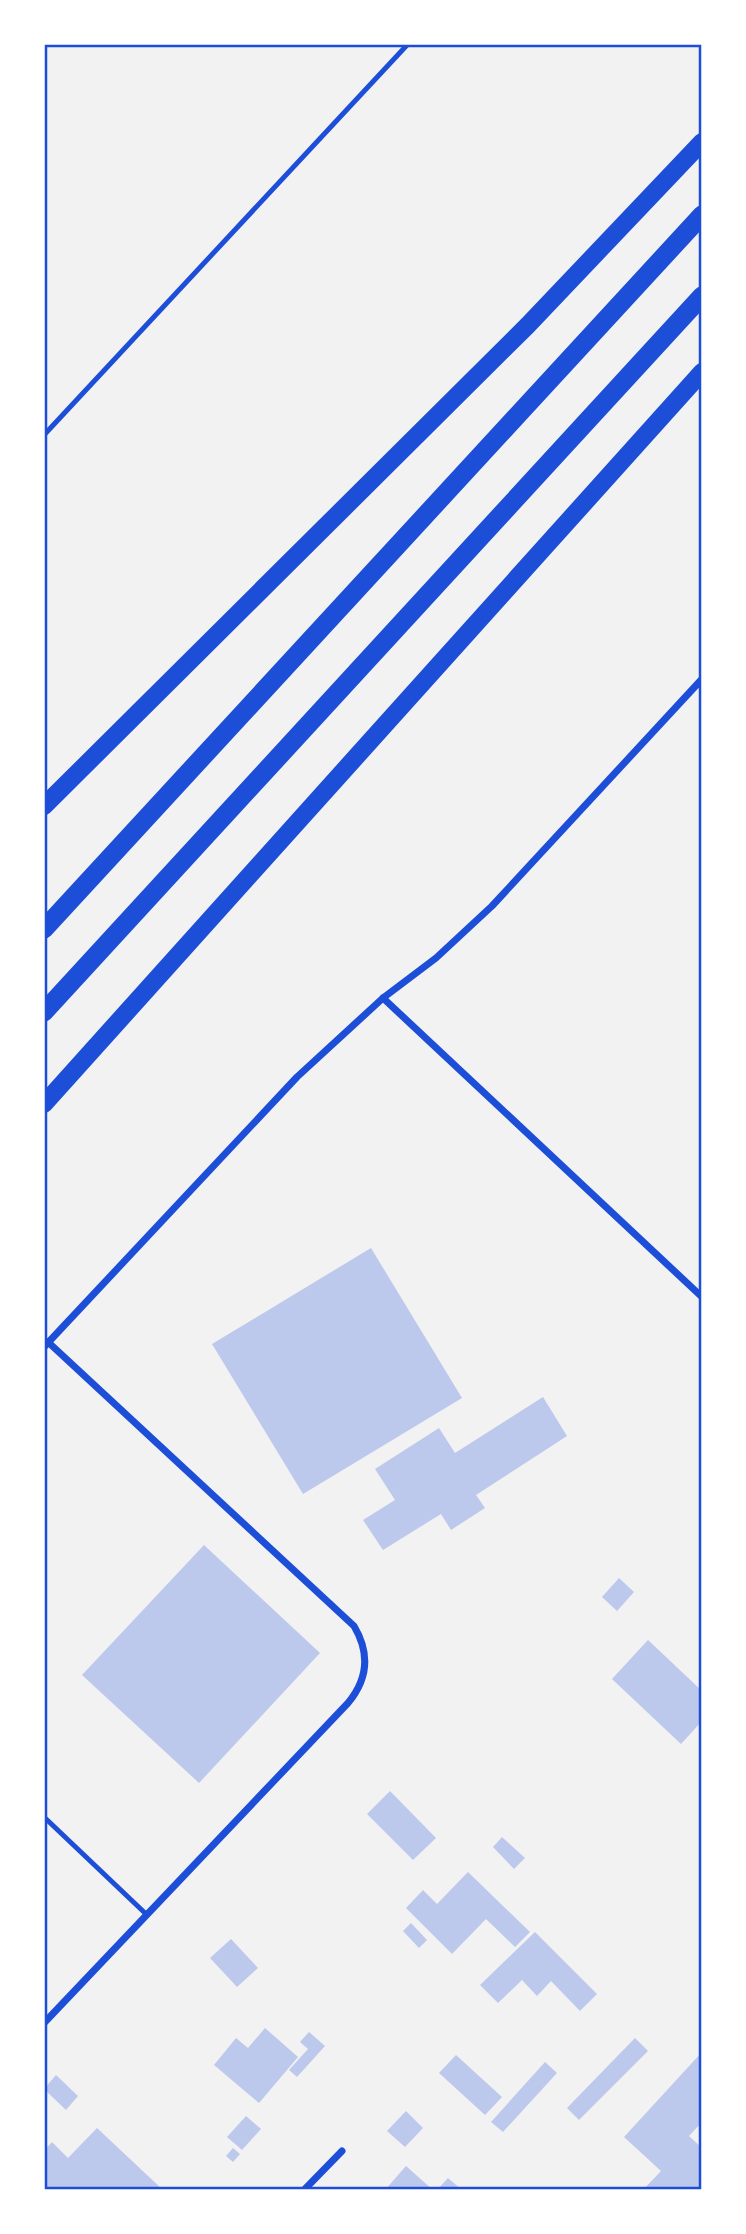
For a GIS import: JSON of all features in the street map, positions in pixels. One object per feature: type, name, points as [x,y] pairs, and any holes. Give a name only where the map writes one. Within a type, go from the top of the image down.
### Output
[{"type":"highway","points":[[44,929],[702,215]]},
{"type":"highway","points":[[44,1012],[702,296]]},
{"type":"main road","points":[[44,806],[528,326],[702,142]]},
{"type":"main road","points":[[44,1104],[702,372]]},
{"type":"street","points":[[44,2023],[357,1692],[366,1666],[361,1638],[354,1626],[46,1345],[297,1077],[383,998],[436,958],[492,906],[702,679]]},
{"type":"street","points":[[383,998],[702,1297]]},
{"type":"street","points":[[304,2190],[342,2151]]},
{"type":"lane","points":[[44,435],[408,44]]},
{"type":"lane","points":[[44,1817],[146,1914]]},
{"type":"building","points":[[371,1248],[462,1398],[303,1494],[212,1344]]},
{"type":"building","points":[[543,1397],[567,1436],[476,1495],[485,1508],[451,1530],[441,1514],[383,1550],[363,1520],[395,1500],[375,1469],[439,1428],[455,1453]]},
{"type":"building","points":[[204,1545],[320,1653],[199,1783],[82,1675]]},
{"type":"building","points":[[619,1578],[634,1592],[617,1611],[602,1597]]},
{"type":"building","points":[[648,1640],[702,1691],[702,1721],[681,1744],[612,1679]]},
{"type":"building","points":[[390,1791],[436,1838],[413,1860],[367,1814]]},
{"type":"building","points":[[502,1837],[525,1858],[514,1869],[493,1847]]},
{"type":"building","points":[[468,1872],[530,1932],[515,1947],[486,1919],[452,1954],[406,1908],[423,1890],[437,1904]]},
{"type":"building","points":[[411,1923],[427,1940],[419,1948],[403,1931]]},
{"type":"building","points":[[535,1932],[597,1994],[580,2011],[551,1981],[537,1996],[522,1980],[498,2003],[480,1985]]},
{"type":"building","points":[[231,1939],[258,1968],[237,1987],[210,1958]]},
{"type":"building","points":[[265,2028],[298,2057],[259,2103],[214,2065],[236,2038],[248,2048]]},
{"type":"building","points":[[309,2032],[325,2046],[297,2077],[289,2070],[308,2049],[300,2042]]},
{"type":"building","points":[[635,2038],[648,2051],[579,2120],[567,2108]]},
{"type":"building","points":[[702,2052],[702,2122],[689,2136],[702,2148],[702,2190],[643,2190],[661,2171],[624,2137]]},
{"type":"building","points":[[456,2055],[502,2097],[485,2115],[439,2073]]},
{"type":"building","points":[[545,2062],[557,2073],[503,2132],[491,2122]]},
{"type":"building","points":[[56,2075],[78,2096],[66,2110],[44,2089]]},
{"type":"building","points":[[406,2111],[423,2128],[405,2147],[387,2131]]},
{"type":"building","points":[[246,2116],[261,2129],[242,2150],[227,2137]]},
{"type":"building","points":[[97,2128],[163,2190],[44,2190],[44,2151],[52,2142],[68,2158]]},
{"type":"building","points":[[233,2148],[240,2154],[233,2162],[226,2156]]},
{"type":"building","points":[[406,2166],[433,2190],[385,2190]]},
{"type":"building","points":[[448,2178],[462,2190],[437,2190]]}]
